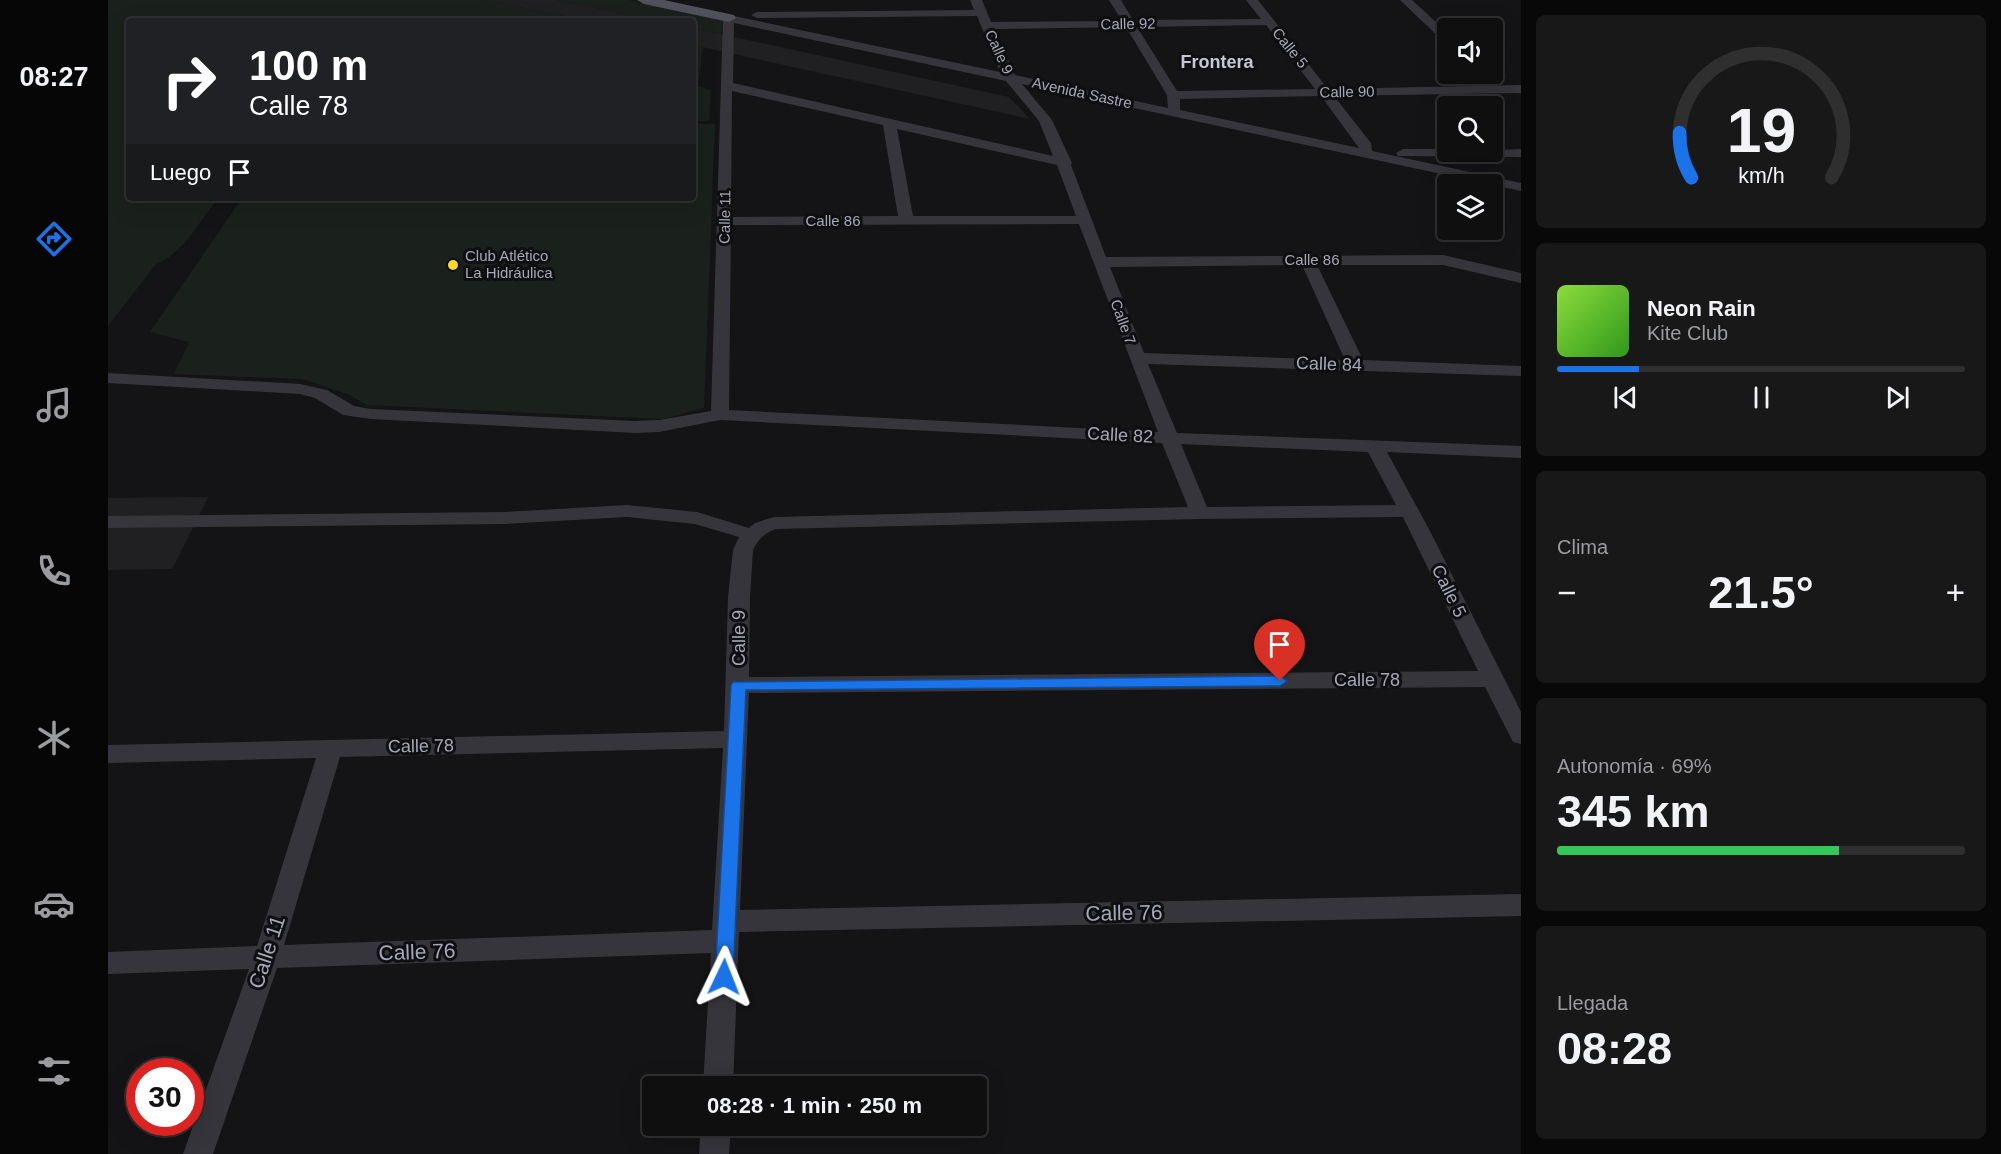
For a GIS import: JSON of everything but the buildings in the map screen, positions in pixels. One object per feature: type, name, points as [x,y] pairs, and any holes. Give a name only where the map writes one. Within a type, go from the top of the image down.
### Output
[{"type":"main road","name":"Avenida Sastre","points":[[644,0],[729,18]]},
{"type":"street","points":[[789,0],[789,31]]},
{"type":"street","name":"Calle 9","points":[[976,0],[1008,77],[1042,113],[1050,129]]},
{"type":"street","points":[[1115,0],[1173,95],[1176,114]]},
{"type":"street","name":"Calle 5","points":[[1252,0],[1366,146],[1364,154]]},
{"type":"street","points":[[1406,0],[1437,30]]},
{"type":"street","points":[[729,18],[742,15],[981,13]]},
{"type":"street","name":"Avenida Sastre","points":[[729,18],[1521,187]]},
{"type":"street","name":"Calle 11","points":[[720,415],[729,18]]},
{"type":"street","name":"Calle 92","points":[[986,26],[1269,22]]},
{"type":"street","points":[[1493,84],[1499,89]]},
{"type":"street","points":[[727,86],[1065,163]]},
{"type":"street","name":"Calle 90","points":[[1173,95],[1521,89]]},
{"type":"street","points":[[889,123],[906,221]]},
{"type":"street","name":"Calle 7","points":[[1050,129],[1065,163],[1168,438],[1200,513]]},
{"type":"street","points":[[1387,159],[1401,153],[1521,153]]},
{"type":"street","name":"Calle 86","points":[[725,221],[1086,220]]},
{"type":"street","points":[[1307,260],[1356,365]]},
{"type":"street","name":"Calle 86","points":[[1101,262],[1443,260],[1521,278]]},
{"type":"street","name":"Calle 84","points":[[1137,358],[1521,371]]},
{"type":"street","name":"Calle 82","points":[[108,378],[300,389],[321,394],[349,411],[371,414],[635,427],[660,426],[720,415],[1168,438],[1521,452]]},
{"type":"street","name":"Calle 5","points":[[1375,447],[1521,736]]},
{"type":"street","points":[[108,522],[505,518],[627,511],[697,518],[748,543],[762,527],[774,523],[1200,513],[1408,511]]},
{"type":"street","name":"Calle 9","points":[[719,1076],[738,685],[739,597],[748,543]]},
{"type":"street","name":"Calle 78","points":[[738,685],[1492,679]]},
{"type":"street","name":"Calle 78","points":[[108,754],[735,739]]},
{"type":"street","name":"Calle 11","points":[[198,1154],[267,957],[331,748]]},
{"type":"street","name":"Calle 76","points":[[108,963],[267,957],[726,931],[1521,905]]},
{"type":"street","points":[[714,1154],[715,1136]]},
{"type":"shaded area","points":[[108,0],[485,0],[573,18],[126,18],[126,201],[216,201],[184,244],[176,252],[156,264],[108,326]]},
{"type":"shaded area","points":[[485,0],[556,0],[644,18],[573,18]]},
{"type":"shaded area","points":[[556,0],[628,0],[723,20],[721,34],[696,29],[696,18],[644,18]]},
{"type":"shaded area","points":[[696,29],[1009,97],[1030,119],[696,46]]},
{"type":"shaded area","points":[[696,46],[703,47],[698,86],[711,90],[709,121],[696,121]]},
{"type":"shaded area","name":"Club Atlético La Hidráulica","points":[[696,124],[715,124],[704,408],[663,419],[367,405],[348,394],[303,379],[174,374],[189,342],[150,332],[240,201],[696,201]]},
{"type":"shaded area","points":[[208,497],[172,569],[108,570],[108,498]]},
{"type":"place","name":"Club Atlético La Hidráulica","points":[[453,265]]},
{"type":"district","name":"Frontera","points":[[1217,62]]},
{"type":"route","points":[[724,977],[738,685],[1280,681]]}]
